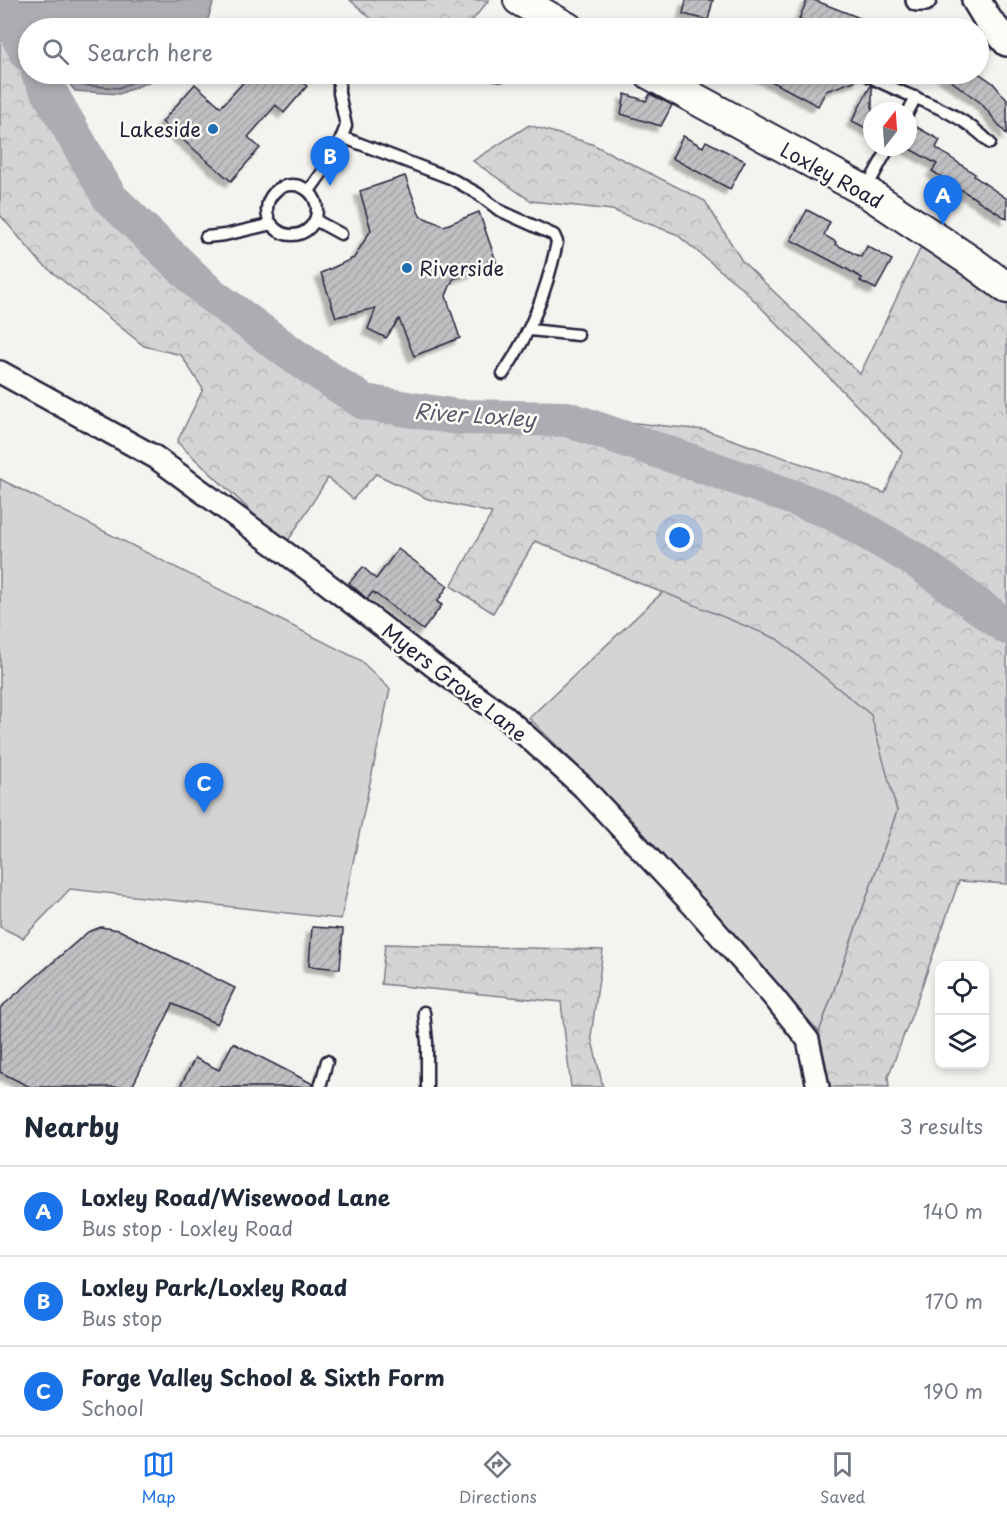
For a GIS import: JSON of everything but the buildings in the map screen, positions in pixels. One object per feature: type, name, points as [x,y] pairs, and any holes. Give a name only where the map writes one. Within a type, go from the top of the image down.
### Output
[{"type":"main road","points":[[519,0],[545,18]]},
{"type":"main road","name":"Loxley Road","points":[[668,84],[865,191],[1007,288]]},
{"type":"street","points":[[917,0],[925,0]]},
{"type":"street","points":[[976,0],[987,18]]},
{"type":"street","points":[[989,21],[1007,42]]},
{"type":"street","name":"Myers Grove Lane","points":[[0,372],[155,457],[321,579],[436,668],[503,715],[583,787],[700,913],[772,995],[808,1040],[818,1087]]},
{"type":"lane","points":[[309,191],[329,163],[345,126],[339,84]]},
{"type":"lane","points":[[887,84],[963,120],[979,131],[990,143]]},
{"type":"lane","points":[[913,102],[916,97]]},
{"type":"lane","points":[[342,136],[450,178],[477,193],[499,210],[554,235],[557,242],[544,294],[530,330],[503,374]]},
{"type":"lane","points":[[865,191],[884,156]]},
{"type":"lane","points":[[297,186],[309,191],[317,209],[315,220],[306,231],[292,235],[277,230],[272,224],[268,210],[269,201],[274,194],[285,187],[297,186]]},
{"type":"lane","points":[[315,220],[341,234]]},
{"type":"lane","points":[[206,237],[225,236],[272,224]]},
{"type":"lane","points":[[530,330],[578,335]]},
{"type":"lane","points":[[424,1012],[427,1087]]},
{"type":"lane","points":[[320,1087],[327,1061]]},
{"type":"green space","points":[[0,0],[8,0],[18,19],[18,84],[55,84],[94,136],[109,190],[218,301],[277,347],[444,418],[513,423],[576,417],[705,430],[885,493],[902,452],[743,289],[676,234],[612,210],[531,201],[473,161],[529,125],[592,144],[705,201],[742,261],[860,374],[923,243],[1007,302],[1007,884],[959,881],[888,1077],[889,1087],[828,1087],[828,1075],[819,1032],[897,811],[777,639],[535,541],[493,613],[451,586],[492,513],[428,499],[376,474],[353,499],[328,478],[286,544],[177,442],[203,389],[181,355],[144,346],[41,263],[0,215]]},
{"type":"green space","points":[[350,0],[489,0],[474,18],[371,18]]},
{"type":"green space","points":[[0,479],[360,660],[390,689],[341,919],[70,889],[23,938],[0,927]]},
{"type":"green space","points":[[663,592],[777,639],[871,715],[897,811],[819,1032],[628,816],[529,718]]},
{"type":"green space","points":[[385,944],[603,950],[591,1036],[603,1087],[571,1087],[561,1002],[381,984]]},
{"type":"water","points":[[18,0],[214,0],[208,18],[28,18]]},
{"type":"water","points":[[70,84],[143,84],[119,94],[75,91]]},
{"type":"waterway","name":"River Loxley","points":[[0,1],[18,35]]},
{"type":"waterway","name":"River Loxley","points":[[45,84],[110,198],[210,294],[293,355],[364,402],[457,417],[567,419],[753,483],[830,511],[917,561],[1007,627]]},
{"type":"waterway","points":[[56,104],[68,96]]},
{"type":"place","name":"Lakeside","points":[[213,129]]},
{"type":"place","name":"Loxley Park/Loxley Road","points":[[330,186]]},
{"type":"place","name":"Loxley Road/Wisewood Lane","points":[[943,225]]},
{"type":"place","name":"Riverside","points":[[407,268]]},
{"type":"place","name":"Forge Valley School & Sixth Form","points":[[204,813]]}]
